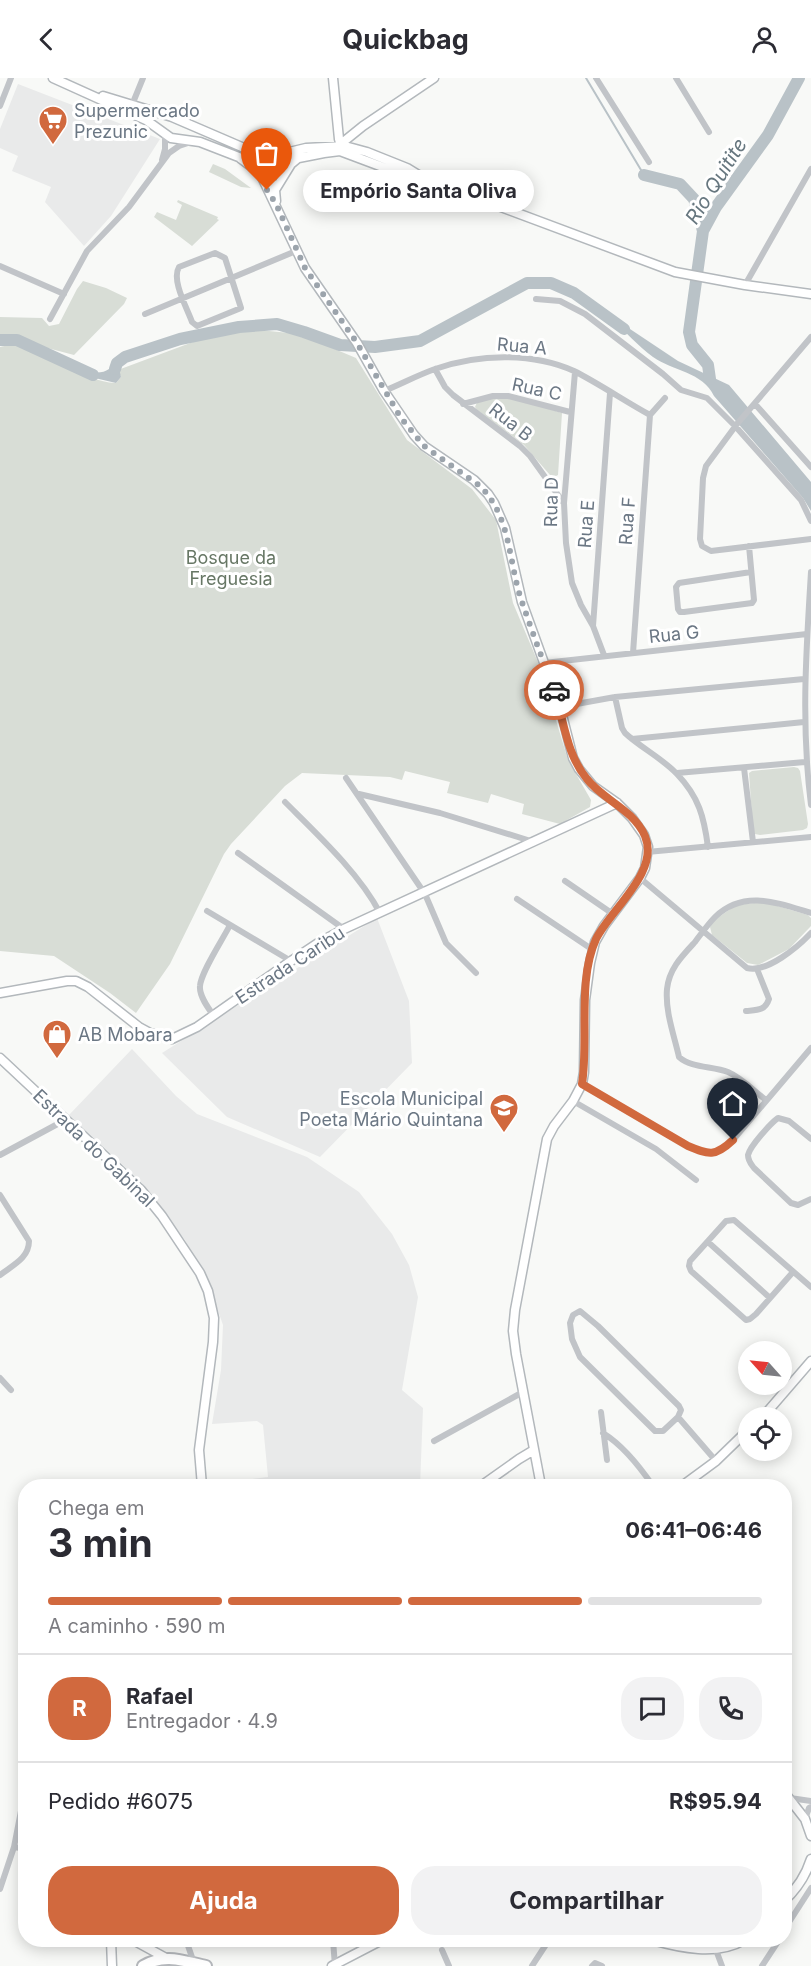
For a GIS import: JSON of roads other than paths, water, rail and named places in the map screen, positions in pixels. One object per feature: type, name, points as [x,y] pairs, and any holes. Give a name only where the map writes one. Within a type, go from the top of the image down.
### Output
[{"type":"highway","points":[[143,1966],[166,1958],[206,1966]]},
{"type":"main road","points":[[53,78],[146,120],[174,139],[195,141],[240,158],[265,164],[343,149],[363,126]]},
{"type":"main road","points":[[333,78],[343,149]]},
{"type":"main road","points":[[367,152],[359,146],[356,140],[358,131],[434,78]]},
{"type":"main road","points":[[86,92],[172,117],[261,157],[275,190],[276,204]]},
{"type":"main road","points":[[337,118],[347,127],[363,126]]},
{"type":"main road","points":[[252,152],[276,155],[324,143],[336,130],[337,118]]},
{"type":"main road","points":[[165,134],[166,127],[173,123],[193,131],[204,131]]},
{"type":"main road","points":[[306,148],[367,152],[407,168],[426,179],[675,272],[707,279],[811,294]]},
{"type":"main road","points":[[343,149],[404,175],[426,179]]},
{"type":"main road","points":[[240,158],[260,172],[305,268],[357,343],[384,391],[408,427],[424,446],[474,480],[494,503],[505,528],[522,602],[560,706],[569,744],[579,769],[593,786],[617,803],[644,835],[647,852],[645,868],[640,878],[603,926],[595,942],[585,1000],[582,1084],[547,1139],[515,1310],[513,1331],[540,1479]]},
{"type":"main road","points":[[275,190],[291,165],[298,159]]},
{"type":"main road","name":"Estrada Caribu","points":[[0,993],[76,981],[109,1002],[139,1027],[172,1039],[214,1016],[291,961],[344,929],[617,803]]},
{"type":"main road","name":"Estrada do Gabinal","points":[[0,1058],[148,1199],[182,1244],[200,1273],[208,1291],[214,1318],[212,1354],[199,1450],[201,1479]]},
{"type":"main road","points":[[771,1407],[811,1361]]},
{"type":"main road","points":[[692,1479],[716,1461],[738,1440]]},
{"type":"main road","points":[[491,1479],[534,1450]]},
{"type":"main road","points":[[792,1802],[805,1819],[811,1836]]},
{"type":"main road","points":[[792,1892],[808,1869],[811,1859]]},
{"type":"main road","points":[[111,1947],[112,1966]]},
{"type":"main road","points":[[146,1947],[166,1958]]},
{"type":"main road","points":[[335,1966],[369,1947]]},
{"type":"main road","points":[[683,1947],[716,1950],[726,1947]]},
{"type":"street","points":[[0,106],[11,78]]},
{"type":"street","points":[[132,105],[143,78]]},
{"type":"street","points":[[596,78],[649,162]]},
{"type":"street","points":[[676,78],[709,132]]},
{"type":"street","points":[[160,164],[165,149],[165,134]]},
{"type":"street","points":[[50,319],[87,251],[129,207],[160,164],[174,149],[195,141]]},
{"type":"street","points":[[745,285],[811,169]]},
{"type":"street","points":[[145,314],[296,251]]},
{"type":"street","points":[[215,253],[225,258],[232,278],[241,308],[197,326],[192,322],[176,273],[179,267],[215,253]]},
{"type":"street","points":[[0,266],[64,294]]},
{"type":"street","points":[[536,299],[560,302],[585,314],[681,390],[706,398],[736,426],[801,500],[811,519]]},
{"type":"street","points":[[811,337],[736,426],[709,462],[705,471],[700,539],[702,546],[711,551],[811,538]]},
{"type":"street","name":"Rua A","points":[[384,391],[435,369],[460,362],[513,357],[554,364],[574,372],[650,415]]},
{"type":"street","name":"Rua B","points":[[435,369],[445,387],[463,404],[530,456],[564,503]]},
{"type":"street","name":"Rua D","points":[[574,372],[564,503],[566,543],[570,578],[593,627]]},
{"type":"street","name":"Rua E","points":[[604,655],[593,627],[610,393]]},
{"type":"street","name":"Rua C","points":[[463,404],[493,396],[508,396],[570,411]]},
{"type":"street","points":[[650,415],[665,398]]},
{"type":"street","points":[[753,406],[811,467]]},
{"type":"street","name":"Rua F","points":[[633,653],[650,415]]},
{"type":"street","points":[[749,546],[754,600],[753,603],[684,612],[678,609],[676,587],[679,583],[751,572]]},
{"type":"street","points":[[811,572],[804,679],[805,762],[811,805]]},
{"type":"street","name":"Rua G","points":[[544,663],[807,634]]},
{"type":"street","points":[[560,706],[615,697],[804,679]]},
{"type":"street","points":[[615,697],[622,728],[632,739],[677,773],[699,806],[704,819],[708,847]]},
{"type":"street","points":[[632,739],[804,722]]},
{"type":"street","points":[[677,773],[805,762]]},
{"type":"street","points":[[744,768],[753,842]]},
{"type":"street","points":[[346,778],[359,794],[424,894],[446,943],[476,973]]},
{"type":"street","points":[[359,794],[440,813],[534,842]]},
{"type":"street","points":[[285,802],[314,830],[371,895],[380,913]]},
{"type":"street","points":[[647,852],[811,837]]},
{"type":"street","points":[[238,853],[344,929]]},
{"type":"street","points":[[640,878],[747,968],[757,969],[789,954],[811,933]]},
{"type":"street","points":[[565,881],[613,914]]},
{"type":"street","points":[[517,899],[593,950]]},
{"type":"street","points":[[766,1100],[737,1076],[726,1071],[690,1063],[678,1057],[666,1002],[667,987],[675,965],[720,913],[739,902],[769,901],[811,913]]},
{"type":"street","points":[[207,911],[291,961]]},
{"type":"street","points":[[214,1016],[202,995],[200,985],[230,925]]},
{"type":"street","points":[[746,1011],[761,1010],[767,1005],[769,999],[757,969]]},
{"type":"street","points":[[582,1084],[688,1146],[705,1153],[716,1153],[723,1150],[811,1048]]},
{"type":"street","points":[[573,1101],[666,1155],[696,1180]]},
{"type":"street","points":[[811,1139],[789,1121],[778,1118],[751,1148],[748,1156],[749,1162],[791,1203],[798,1205],[811,1199]]},
{"type":"street","points":[[0,1155],[65,1120]]},
{"type":"street","points":[[0,1195],[29,1241],[29,1248],[25,1256],[0,1275]]},
{"type":"street","points":[[793,1272],[750,1319],[746,1320],[689,1266],[690,1261],[726,1221],[734,1220],[811,1287]]},
{"type":"street","points":[[708,1242],[770,1298]]},
{"type":"street","points":[[580,1311],[598,1326],[679,1406],[681,1410],[678,1417],[663,1431],[655,1431],[621,1398],[579,1357],[572,1339],[570,1323],[573,1315],[580,1311]]},
{"type":"street","points":[[0,1378],[11,1390]]},
{"type":"street","points":[[435,1441],[523,1392]]},
{"type":"street","points":[[601,1413],[607,1460]]},
{"type":"street","points":[[678,1417],[716,1461]]},
{"type":"street","points":[[603,1433],[638,1466],[648,1479]]},
{"type":"street","points":[[792,1796],[811,1801]]},
{"type":"street","points":[[805,1819],[811,1807]]},
{"type":"street","points":[[0,1889],[14,1847],[18,1826]]},
{"type":"street","points":[[14,1847],[18,1848]]},
{"type":"street","points":[[792,1918],[811,1888]]},
{"type":"street","points":[[189,1947],[195,1963]]},
{"type":"street","points":[[334,1947],[335,1966]]},
{"type":"street","points":[[533,1966],[545,1947]]},
{"type":"street","points":[[762,1966],[774,1947]]},
{"type":"street","points":[[442,1950],[449,1966]]},
{"type":"street","points":[[716,1950],[722,1966]]},
{"type":"street","points":[[592,1966],[595,1964],[602,1966]]},
{"type":"waterway","points":[[586,78],[644,175]]},
{"type":"waterway","name":"Rio Quitite","points":[[710,379],[708,365],[692,345],[689,332],[703,231],[716,207],[768,135],[799,78]]},
{"type":"waterway","points":[[644,175],[680,184],[694,199],[703,231]]},
{"type":"waterway","points":[[115,369],[117,363],[125,357],[180,339],[239,327],[277,324],[340,345],[375,347],[420,341],[527,283],[551,283],[574,293],[624,329]]},
{"type":"waterway","points":[[0,340],[17,340],[93,375]]},
{"type":"place","name":"Supermercado Prezunic","points":[[53,146]]},
{"type":"place","name":"Empório Santa Oliva","points":[[267,190]]},
{"type":"place","name":"AB Mobara","points":[[57,1060]]},
{"type":"place","name":"Escola Municipal Poeta Mário Quintana","points":[[504,1134]]},
{"type":"park label","name":"Bosque da Freguesia","points":[[231,567]]}]
